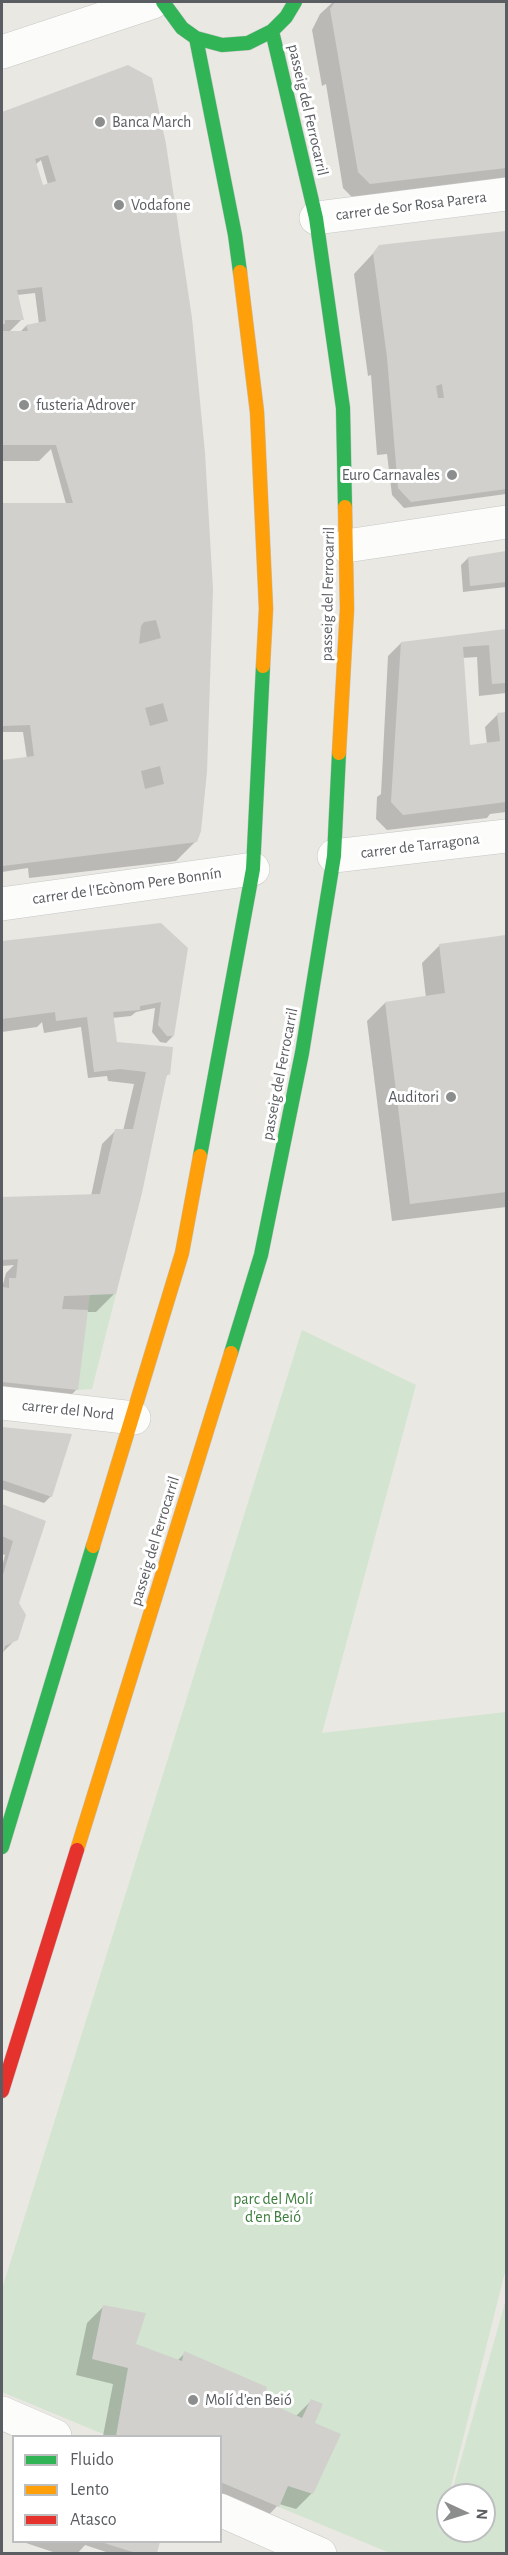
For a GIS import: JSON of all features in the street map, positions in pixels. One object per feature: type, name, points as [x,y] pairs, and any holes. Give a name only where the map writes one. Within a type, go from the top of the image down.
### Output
[{"type":"main road","points":[[163,2],[169,15],[182,28],[196,38],[222,45],[248,43],[272,32],[286,17],[295,2]]},
{"type":"main road","name":"passeig del Ferrocarril","points":[[2,2091],[261,1255],[302,1053],[334,856],[347,609],[343,408],[316,218],[272,32]]},
{"type":"main road","points":[[2,1847],[134,1418],[182,1252],[254,869],[266,609],[257,412],[235,235],[196,38]]},
{"type":"street","points":[[2,52],[153,2]]},
{"type":"street","name":"carrer de Sor Rosa Parera","points":[[316,218],[507,194]]},
{"type":"street","points":[[346,546],[507,522]]},
{"type":"street","name":"carrer de Tarragona","points":[[334,856],[507,836]]},
{"type":"street","name":"carrer de l'Ecònom Pere Bonnín","points":[[2,904],[254,869]]},
{"type":"street","name":"carrer del Nord","points":[[2,1403],[134,1418]]},
{"type":"street","points":[[2,2413],[53,2435]]},
{"type":"street","points":[[222,2511],[320,2553]]},
{"type":"green space","points":[[113,1292],[116,1294],[92,1389],[77,1390],[90,1294]]},
{"type":"green space","name":"parc del Molí d'en Beió","points":[[302,1330],[416,1385],[322,1733],[506,1712],[506,2268],[452,2483],[436,2483],[436,2543],[496,2543],[496,2483],[454,2483],[506,2299],[506,2553],[390,2553],[222,2483],[222,2435],[106,2435],[2,2392],[2,2289]]},
{"type":"building","points":[[335,2],[506,2],[506,168],[370,184],[358,172],[330,9]]},
{"type":"building","points":[[128,65],[152,78],[166,144],[192,318],[205,453],[213,589],[207,772],[201,831],[197,842],[2,866],[2,760],[34,756],[30,725],[2,726],[2,503],[73,503],[56,445],[2,445],[2,331],[28,331],[26,325],[46,321],[42,287],[17,290],[24,320],[5,320],[5,324],[2,324],[2,112]],"holes":[[[48,155],[56,181],[43,185],[35,159]],[[156,620],[161,638],[139,644],[141,626],[144,622]],[[163,703],[168,721],[150,726],[145,708]],[[160,766],[164,784],[145,789],[141,771]]]},
{"type":"building","points":[[506,231],[506,489],[411,502],[398,488],[387,357],[373,253],[379,245]],"holes":[[[442,384],[444,398],[438,398],[436,386]]]},
{"type":"building","points":[[506,551],[506,582],[470,586],[468,557]]},
{"type":"building","points":[[506,629],[506,683],[492,684],[489,645],[463,647],[470,745],[500,741],[497,713],[506,712],[506,802],[403,815],[391,802],[401,642]]},
{"type":"building","points":[[161,923],[188,948],[174,1036],[167,1036],[158,1025],[161,1002],[140,1006],[140,1010],[113,1012],[117,1042],[173,1047],[170,1075],[167,1074],[142,1193],[116,1294],[64,1296],[62,1309],[88,1310],[78,1390],[2,1382],[2,1287],[9,1288],[9,1278],[16,1278],[18,1259],[2,1260],[2,1197],[100,1194],[115,1129],[133,1129],[146,1072],[120,1069],[94,1072],[87,1017],[56,1021],[55,1012],[2,1019],[2,941]]},
{"type":"building","name":"Auditori","points":[[506,935],[506,1192],[410,1204],[385,1002],[445,993],[439,944]]},
{"type":"building","points":[[2,1427],[72,1434],[52,1497],[2,1480]]},
{"type":"building","points":[[2,1504],[46,1521],[19,1603],[26,1615],[18,1640],[5,1646],[2,1657],[2,1578],[13,1541],[2,1536]]},
{"type":"building","name":"Molí d'en Beió","points":[[103,2305],[146,2313],[136,2344],[182,2361],[184,2351],[267,2387],[263,2400],[302,2418],[311,2399],[323,2404],[315,2423],[341,2434],[313,2494],[288,2486],[279,2507],[222,2483],[222,2435],[116,2435],[128,2368],[92,2359]]},
{"type":"building","points":[[104,2543],[160,2543],[157,2553],[136,2553]]},
{"type":"traffic: fast","points":[[163,2],[182,28],[196,38],[222,45],[248,43],[272,31],[286,17],[295,2]]},
{"type":"traffic: fast","points":[[272,31],[316,218],[343,408],[345,507]]},
{"type":"traffic: fast","points":[[196,38],[235,235],[240,272]]},
{"type":"traffic: fast","points":[[200,1156],[253,869],[263,666]]},
{"type":"traffic: fast","points":[[231,1353],[261,1255],[302,1053],[334,856],[339,753]]},
{"type":"traffic: fast","points":[[2,1847],[93,1546]]},
{"type":"traffic: slow","points":[[240,272],[257,412],[266,609],[263,666]]},
{"type":"traffic: slow","points":[[339,753],[347,609],[345,507]]},
{"type":"traffic: slow","points":[[93,1546],[182,1253],[200,1156]]},
{"type":"traffic: slow","points":[[77,1850],[231,1353]]},
{"type":"traffic: jam","points":[[2,2091],[77,1850]]},
{"type":"place","name":"Banca March","points":[[100,122]]},
{"type":"place","name":"Vodafone","points":[[119,205]]},
{"type":"place","name":"fusteria Adrover","points":[[24,405]]},
{"type":"place","name":"Euro Carnavales","points":[[452,475]]},
{"type":"place","name":"Auditori","points":[[451,1097]]},
{"type":"place","name":"Molí d'en Beió","points":[[193,2400]]}]
